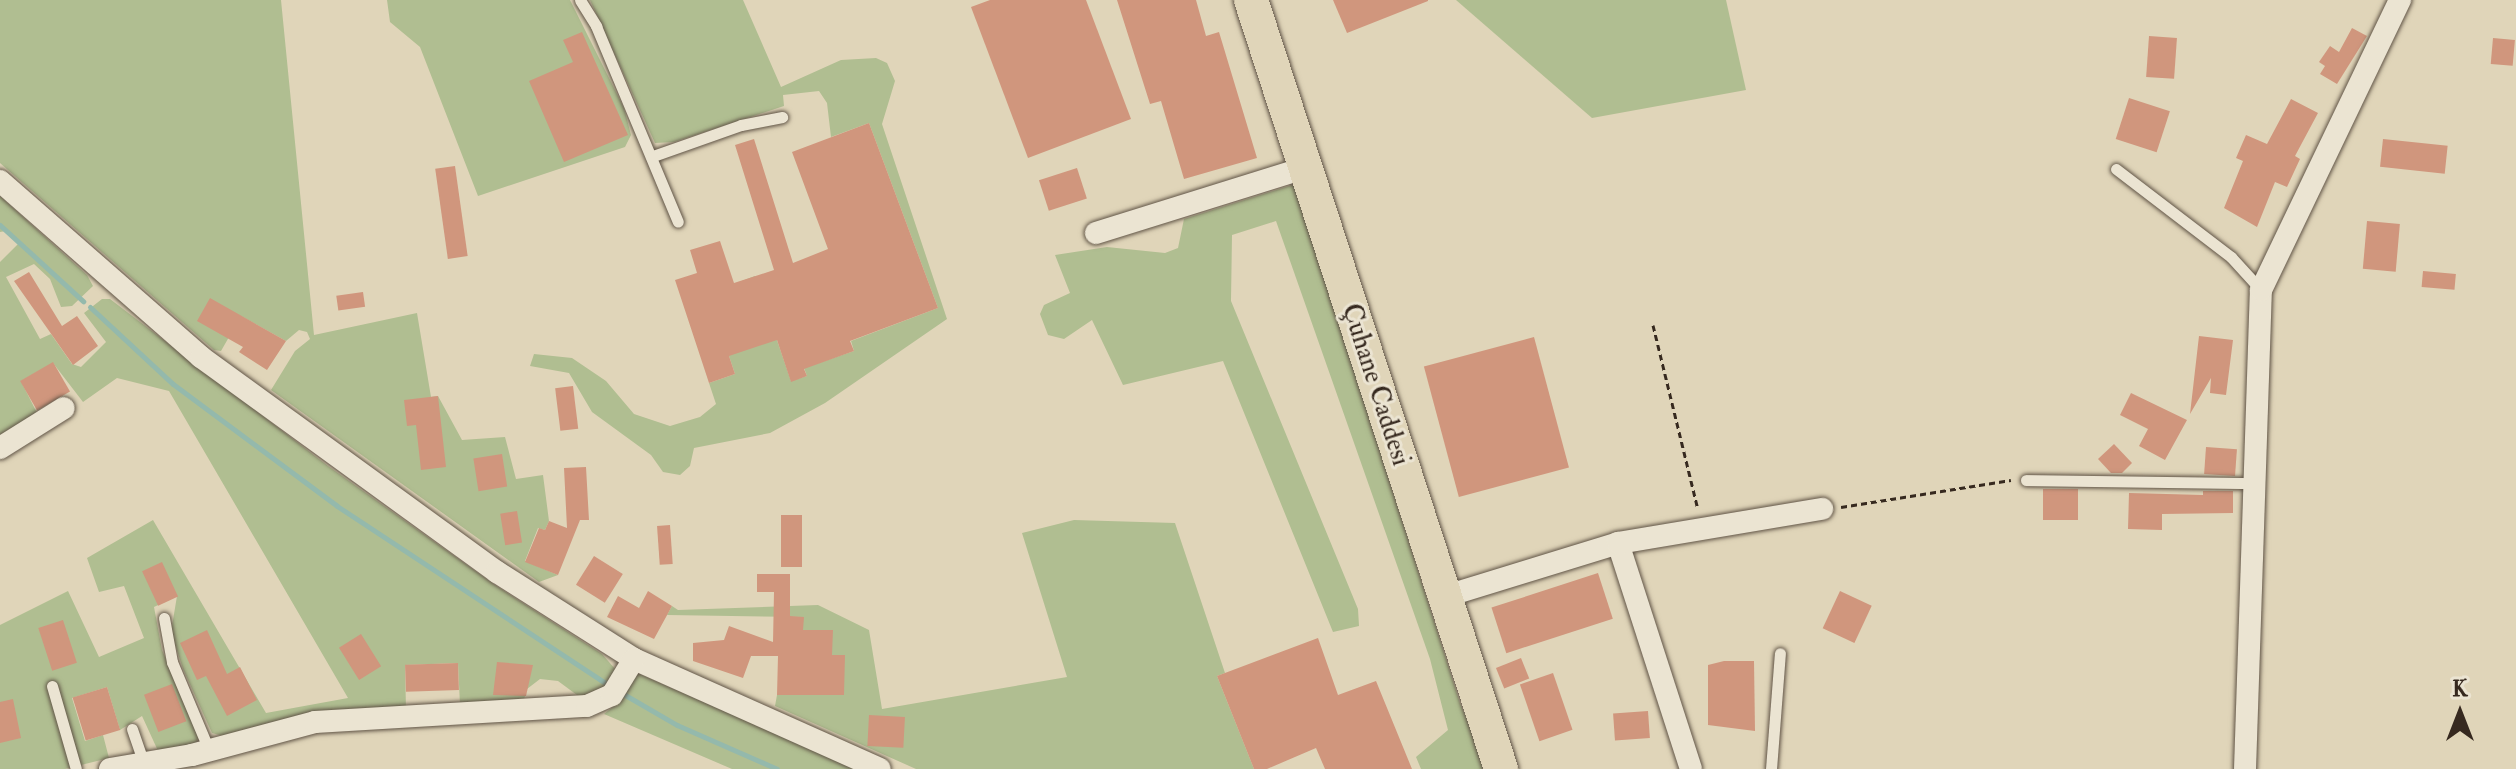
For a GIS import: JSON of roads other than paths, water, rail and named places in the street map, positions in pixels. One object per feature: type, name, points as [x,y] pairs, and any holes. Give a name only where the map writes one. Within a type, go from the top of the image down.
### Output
[{"type":"main road","name":"Çuhane Caddesi","points":[[1251,0],[1501,769]]},
{"type":"street","points":[[2245,769],[2261,290],[2400,0]]},
{"type":"street","points":[[1096,233],[1305,168]]},
{"type":"street","points":[[0,181],[201,357],[630,668],[880,769]]},
{"type":"street","points":[[0,448],[64,408]]},
{"type":"street","points":[[1443,597],[1618,543],[1822,509]]},
{"type":"street","points":[[1618,543],[1691,769]]},
{"type":"street","points":[[110,769],[209,750],[315,722],[570,709],[612,695],[630,668]]},
{"type":"lane","points":[[580,0],[653,156],[678,222]]},
{"type":"lane","points":[[653,156],[741,125],[782,117]]},
{"type":"lane","points":[[2116,169],[2231,257],[2261,290]]},
{"type":"lane","points":[[2026,480],[2253,483]]},
{"type":"lane","points":[[164,618],[172,662],[209,750]]},
{"type":"lane","points":[[1771,769],[1780,653]]},
{"type":"lane","points":[[52,686],[76,769]]},
{"type":"lane","points":[[132,729],[144,763]]},
{"type":"waterway","points":[[0,225],[83,301]]},
{"type":"waterway","points":[[90,307],[173,384],[337,506],[611,687]]},
{"type":"waterway","points":[[620,692],[677,725],[777,769]]}]
